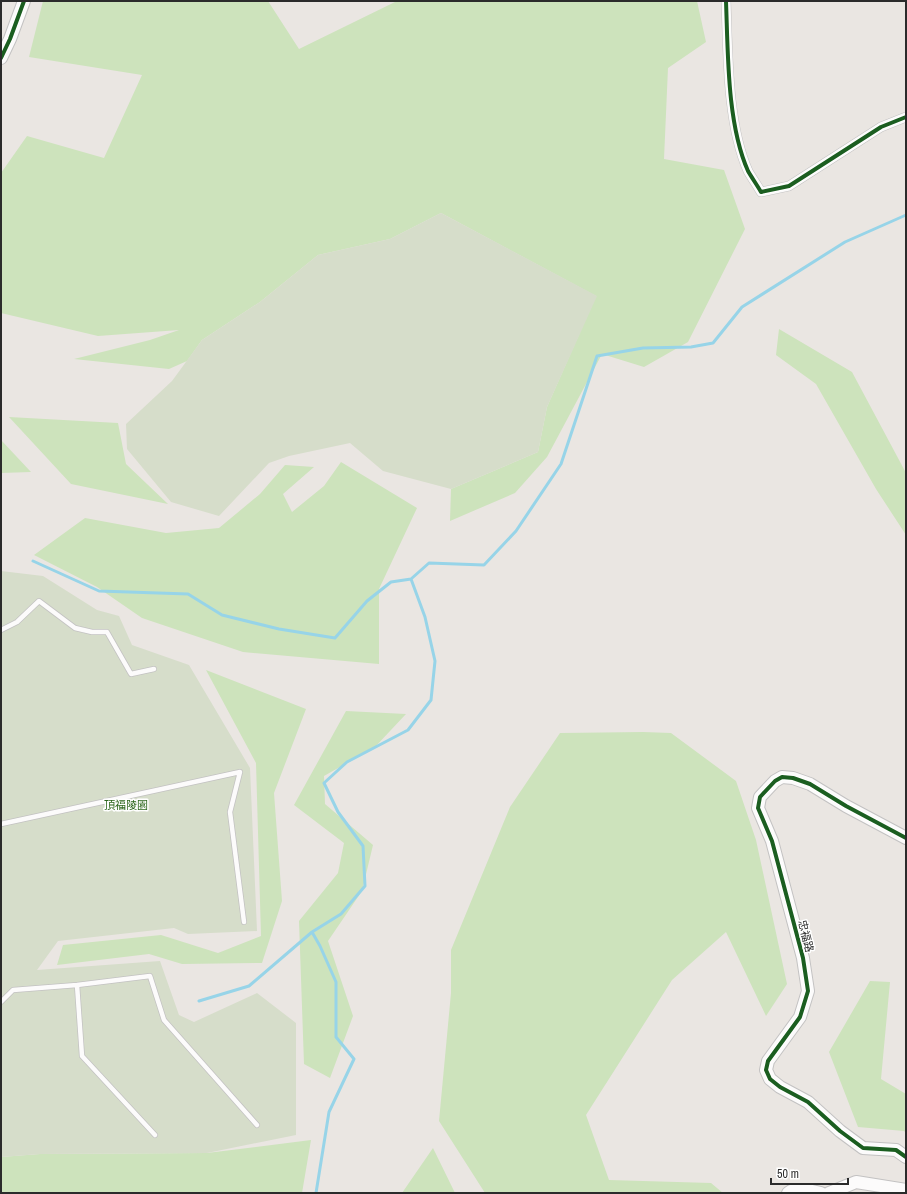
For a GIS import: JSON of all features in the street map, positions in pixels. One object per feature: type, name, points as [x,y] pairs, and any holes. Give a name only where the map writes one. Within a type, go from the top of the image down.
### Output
[{"type":"street","points":[[1,58],[10,39],[24,1]]},
{"type":"street","points":[[726,1],[728,74],[738,140],[748,171],[761,192],[789,186],[881,127],[906,117]]},
{"type":"street","name":"忠福路","points":[[906,838],[846,806],[810,784],[793,778],[782,777],[775,781],[760,796],[758,808],[772,841],[803,958],[808,991],[800,1017],[768,1061],[766,1070],[770,1079],[780,1087],[808,1102],[840,1131],[862,1148],[896,1150],[906,1157]]},
{"type":"street","points":[[829,1193],[856,1182],[906,1190]]},
{"type":"street","points":[[788,1193],[791,1191],[808,1190],[821,1193]]},
{"type":"lane","points":[[1,630],[17,622],[39,601],[75,628],[92,632],[107,632],[131,674],[154,669]]},
{"type":"lane","points":[[1,824],[240,772],[230,812],[244,922]]},
{"type":"lane","points":[[1,1002],[13,990],[77,985],[150,976],[164,1020],[257,1125]]},
{"type":"lane","points":[[77,985],[82,1056],[155,1135]]},
{"type":"green space","points":[[43,1],[268,1],[299,49],[397,1],[697,1],[706,42],[668,68],[664,159],[724,170],[745,229],[688,342],[644,367],[602,354],[547,457],[515,493],[450,521],[451,489],[538,452],[547,407],[596,296],[441,213],[390,239],[318,255],[260,302],[202,340],[187,361],[169,369],[74,359],[150,340],[179,330],[98,336],[1,313],[1,173],[27,136],[104,158],[142,75],[29,57]]},
{"type":"green space","points":[[441,213],[597,296],[547,407],[538,452],[451,489],[383,471],[350,443],[289,456],[269,463],[219,516],[171,502],[127,449],[126,424],[172,381],[202,340],[260,302],[318,255],[390,239]]},
{"type":"green space","points":[[779,329],[852,372],[906,473],[906,535],[876,489],[816,384],[776,355]]},
{"type":"green space","points":[[9,417],[118,423],[126,464],[168,504],[71,484]]},
{"type":"green space","points":[[1,440],[31,472],[1,473]]},
{"type":"green space","points":[[341,462],[417,508],[379,589],[379,664],[243,652],[142,618],[97,587],[34,555],[85,518],[166,533],[219,528],[260,494],[285,465],[314,467],[283,494],[292,512],[324,486]]},
{"type":"green space","name":"頂福陵園","points":[[1,571],[43,576],[97,610],[119,616],[132,645],[189,665],[250,768],[257,931],[188,934],[174,928],[58,941],[37,970],[160,961],[179,1015],[194,1022],[257,993],[296,1023],[296,1135],[207,1153],[40,1154],[1,1157]]},
{"type":"green space","points":[[206,670],[306,709],[274,793],[282,901],[262,963],[182,964],[149,954],[57,965],[63,945],[161,935],[218,953],[261,936],[256,763]]},
{"type":"green space","points":[[346,711],[406,714],[375,747],[324,776],[325,804],[373,845],[362,891],[328,941],[353,1016],[330,1078],[304,1064],[299,921],[338,873],[344,843],[294,805]]},
{"type":"green space","points":[[560,733],[671,733],[736,781],[756,840],[787,984],[766,1016],[726,932],[672,980],[586,1115],[609,1180],[711,1183],[723,1193],[485,1193],[439,1121],[451,993],[451,950],[510,807]]},
{"type":"green space","points":[[870,981],[890,982],[881,1079],[906,1094],[906,1133],[904,1131],[858,1127],[829,1052]]},
{"type":"green space","points":[[311,1140],[302,1193],[1,1193],[1,1157],[40,1154],[207,1153]]},
{"type":"green space","points":[[433,1148],[455,1193],[402,1193]]},
{"type":"waterway","points":[[316,1193],[329,1112],[354,1059],[336,1037],[336,982],[312,932],[341,914],[365,886],[363,846],[338,812],[324,783],[347,762],[408,730],[431,700],[435,661],[425,617],[411,579],[429,563],[484,565],[516,531],[561,464],[597,356],[643,348],[691,347],[713,343],[742,307],[845,242],[906,215]]},
{"type":"waterway","points":[[33,561],[99,591],[188,594],[222,615],[279,629],[335,638],[367,601],[391,582],[411,579]]},
{"type":"waterway","points":[[199,1001],[249,986],[312,932]]},
{"type":"cycle path","points":[[1,58],[10,39],[24,1]]},
{"type":"cycle path","points":[[726,1],[728,65],[732,110],[736,132],[748,171],[761,192],[789,186],[881,127],[906,117]]},
{"type":"cycle path","points":[[906,838],[846,806],[810,784],[793,778],[782,777],[775,781],[760,797],[758,808],[772,841],[803,958],[808,991],[800,1017],[768,1061],[766,1070],[770,1079],[780,1087],[808,1102],[840,1131],[863,1148],[896,1150],[906,1157]]}]
